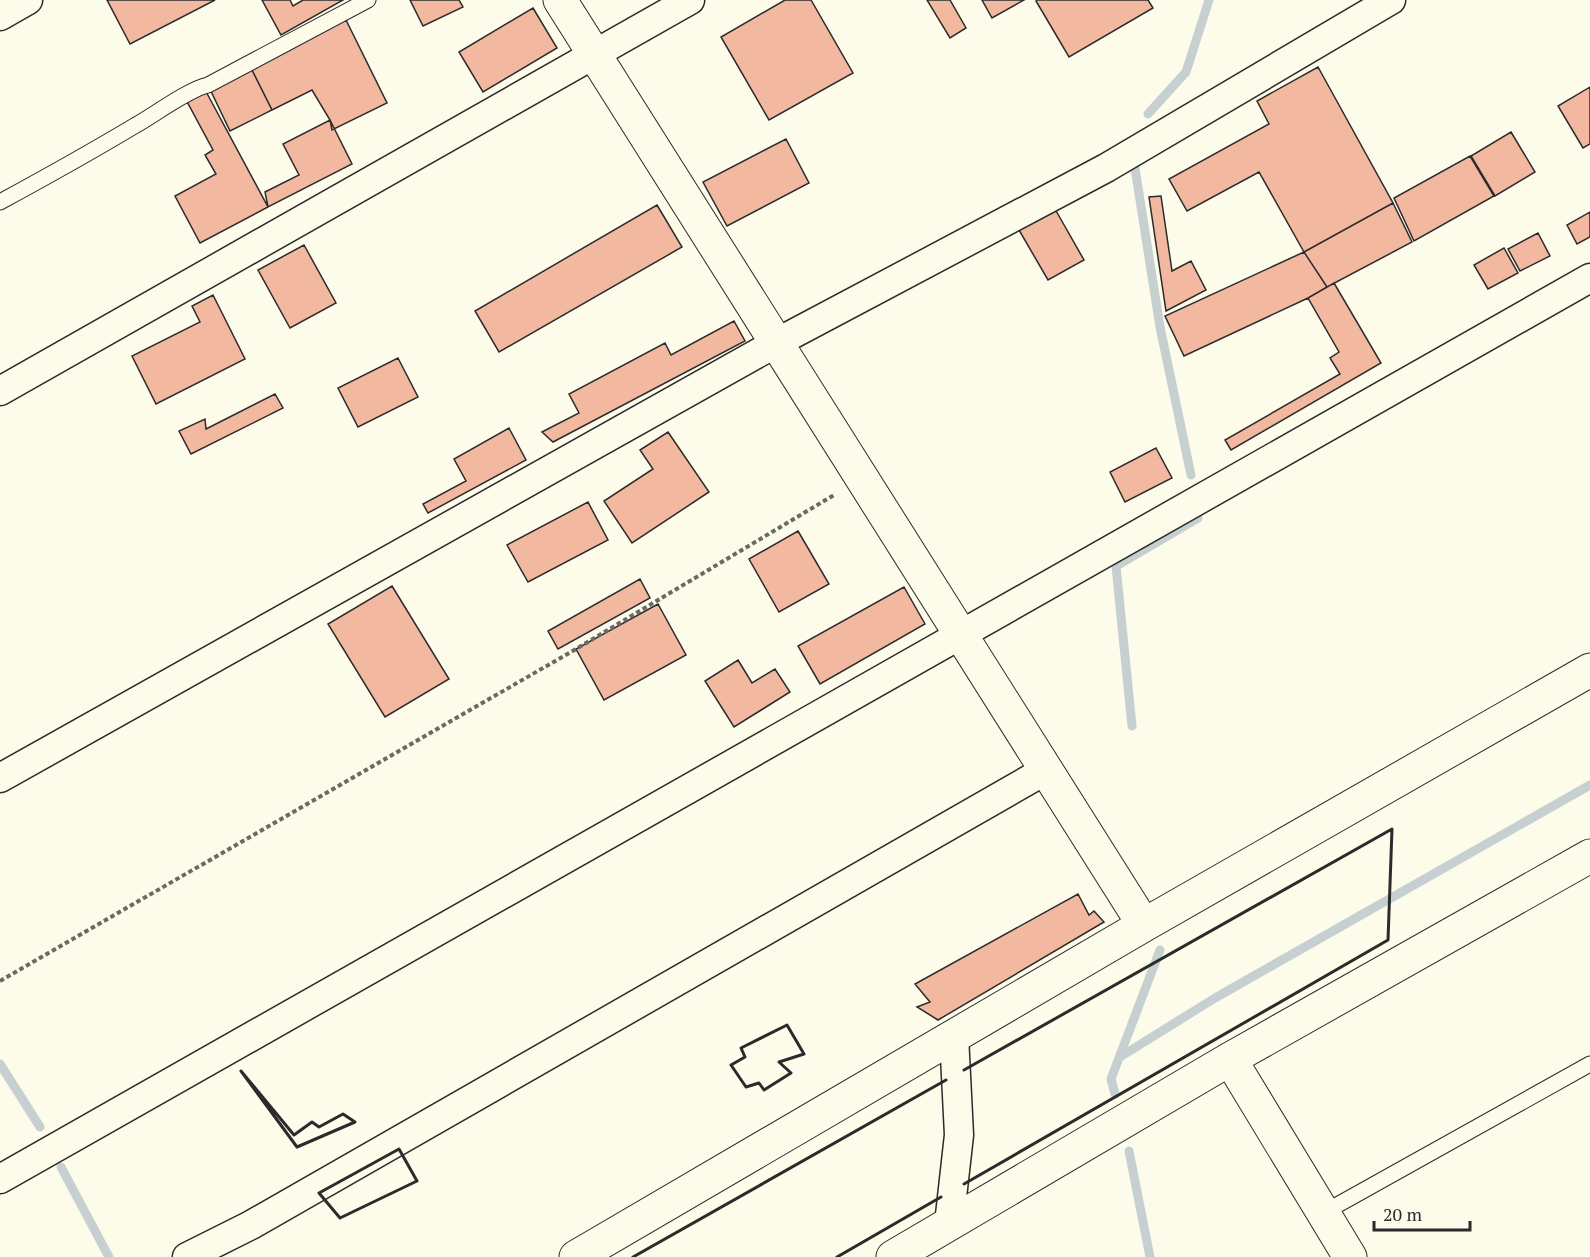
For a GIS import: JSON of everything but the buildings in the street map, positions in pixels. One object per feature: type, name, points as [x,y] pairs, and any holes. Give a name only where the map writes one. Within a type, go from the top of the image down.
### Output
[{"type":"street","points":[[0,16],[28,0]]},
{"type":"street","points":[[560,0],[1144,925]]},
{"type":"street","points":[[0,391],[690,0]]},
{"type":"street","points":[[0,778],[776,343],[1106,168],[1391,0]]},
{"type":"street","points":[[0,1179],[1590,279]]},
{"type":"street","points":[[576,1257],[1144,925],[1590,670]]},
{"type":"street","points":[[187,1257],[272,1213],[1046,770]]},
{"type":"street","points":[[893,1257],[1230,1059],[1590,856]]},
{"type":"street","points":[[949,1224],[959,1134],[954,1036]]},
{"type":"street","points":[[1230,1059],[1350,1257]]},
{"type":"lane","points":[[0,202],[100,147],[184,96],[368,0]]},
{"type":"lane","points":[[1323,1213],[1590,1064]]},
{"type":"path","points":[[0,981],[576,649],[862,478]]},
{"type":"waterway","points":[[1148,114],[1186,72],[1209,0]]},
{"type":"waterway","points":[[1134,162],[1160,327],[1191,475]]},
{"type":"waterway","points":[[1132,726],[1116,566],[1198,518]]},
{"type":"waterway","points":[[1120,1057],[1215,998],[1590,785]]},
{"type":"waterway","points":[[1115,1094],[1111,1079],[1160,950]]},
{"type":"waterway","points":[[0,1064],[40,1127]]},
{"type":"waterway","points":[[1129,1151],[1150,1257]]},
{"type":"waterway","points":[[61,1167],[109,1257]]},
{"type":"wall","points":[[964,1070],[1392,829],[1388,940],[964,1184]]},
{"type":"wall","points":[[787,1025],[804,1054],[779,1062],[791,1073],[764,1090],[759,1083],[746,1087],[731,1065],[745,1057],[741,1048],[787,1025]]},
{"type":"wall","points":[[241,1071],[294,1135],[312,1122],[319,1127],[343,1114],[355,1122],[297,1147],[241,1071]]},
{"type":"wall","points":[[633,1257],[946,1080]]},
{"type":"wall","points":[[399,1149],[417,1181],[340,1218],[319,1193],[399,1149]]},
{"type":"wall","points":[[837,1257],[941,1197]]}]
